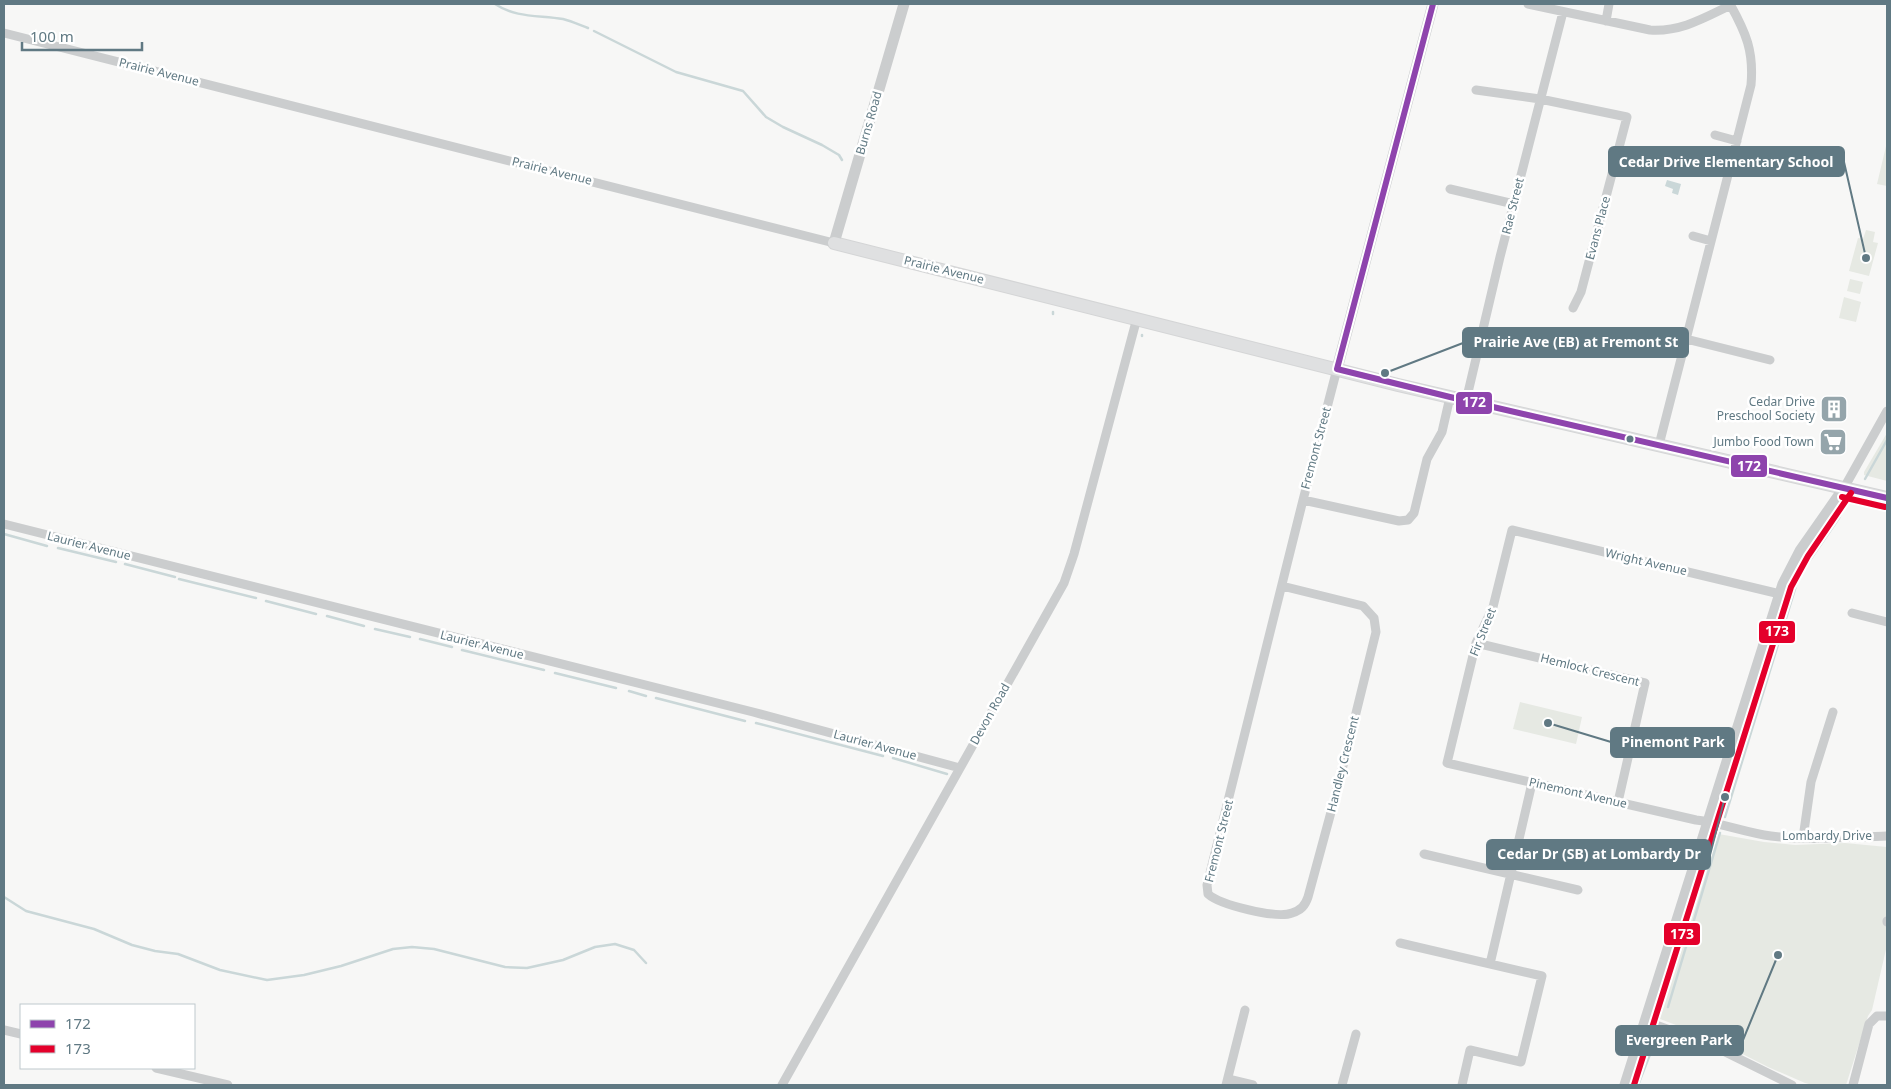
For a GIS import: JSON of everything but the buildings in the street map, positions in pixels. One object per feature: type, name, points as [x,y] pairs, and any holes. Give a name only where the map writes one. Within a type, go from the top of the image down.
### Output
[{"type":"main road","name":"Prairie Avenue","points":[[834,243],[1450,397],[1887,498]]},
{"type":"street","name":"Burns Road","points":[[834,243],[904,4]]},
{"type":"street","name":"Fremont Street","points":[[1208,894],[1207,885],[1303,500],[1433,4]]},
{"type":"street","points":[[1528,4],[1650,30],[1664,31],[1685,27],[1731,4],[1746,34],[1752,66],[1751,85],[1659,445]]},
{"type":"street","points":[[1606,21],[1609,4]]},
{"type":"street","name":"Rae Street","points":[[1466,400],[1562,12]]},
{"type":"street","name":"Prairie Avenue","points":[[4,33],[834,243]]},
{"type":"street","points":[[1476,90],[1540,99]]},
{"type":"street","name":"Evans Place","points":[[1540,99],[1627,117],[1581,292],[1573,308]]},
{"type":"street","points":[[1715,135],[1737,141]]},
{"type":"street","points":[[1450,189],[1514,204]]},
{"type":"street","points":[[1693,236],[1711,241]]},
{"type":"street","name":"Devon Road","points":[[782,1085],[1064,583],[1074,554],[1137,318]]},
{"type":"street","points":[[1666,334],[1770,360]]},
{"type":"street","points":[[1303,500],[1399,520],[1408,520],[1414,513],[1428,459],[1442,432],[1450,397]]},
{"type":"street","points":[[1625,1085],[1787,574],[1800,551],[1844,488],[1887,411]]},
{"type":"street","name":"Laurier Avenue","points":[[4,524],[753,712],[960,768]]},
{"type":"street","name":"Wright Avenue","points":[[1512,530],[1780,594]]},
{"type":"street","name":"Fir Street","points":[[1447,763],[1476,643],[1493,607],[1512,530]]},
{"type":"street","name":"Handley Crescent","points":[[1208,894],[1217,900],[1256,912],[1284,915],[1299,911],[1305,906],[1337,790],[1376,632],[1374,618],[1363,606],[1282,586]]},
{"type":"street","points":[[1852,613],[1887,622]]},
{"type":"street","name":"Hemlock Crescent","points":[[1476,643],[1645,684],[1618,802]]},
{"type":"street","points":[[1802,838],[1811,782],[1833,712]]},
{"type":"street","name":"Pinemont Avenue","points":[[1447,763],[1708,822]]},
{"type":"street","points":[[1490,964],[1532,783]]},
{"type":"street","name":"Lombardy Drive","points":[[1708,822],[1751,833],[1802,838],[1887,836]]},
{"type":"street","points":[[1424,854],[1578,890]]},
{"type":"street","points":[[1400,943],[1542,976],[1521,1062],[1470,1050],[1462,1085]]},
{"type":"street","points":[[1246,1010],[1227,1082],[1253,1085]]},
{"type":"street","points":[[1852,1085],[1869,1024],[1877,1016],[1887,1016]]},
{"type":"street","points":[[1645,1021],[1711,1045],[1792,1085]]},
{"type":"street","points":[[4,1030],[20,1034]]},
{"type":"street","points":[[1342,1085],[1356,1034]]},
{"type":"street","points":[[160,1069],[228,1085]]},
{"type":"shaded area","points":[[1887,142],[1887,186],[1877,184]]},
{"type":"shaded area","points":[[1667,180],[1681,184],[1678,195],[1672,193],[1673,189],[1665,186]]},
{"type":"shaded area","points":[[1866,230],[1875,232],[1873,242],[1878,243],[1869,276],[1849,271],[1858,238],[1863,239]]},
{"type":"shaded area","points":[[1850,279],[1863,282],[1860,294],[1847,291]]},
{"type":"shaded area","points":[[1844,297],[1861,302],[1856,322],[1839,318]]},
{"type":"shaded area","points":[[1887,433],[1887,481],[1864,475],[1864,472]]},
{"type":"shaded area","points":[[1520,702],[1582,717],[1576,744],[1513,729]]},
{"type":"shaded area","points":[[1713,833],[1764,842],[1795,845],[1845,843],[1887,847],[1887,945],[1872,1010],[1868,1016],[1846,1085],[1813,1085],[1805,1083],[1768,1067],[1715,1040],[1655,1017],[1654,1007]]},
{"type":"waterway","points":[[495,4],[511,12],[563,19],[588,28]]},
{"type":"waterway","points":[[594,31],[676,72],[743,91],[766,117],[822,145],[839,155],[842,160]]},
{"type":"waterway","points":[[1865,479],[1887,440]]},
{"type":"waterway","points":[[1725,817],[1799,576],[1839,518],[1846,503]]},
{"type":"waterway","points":[[4,534],[47,546]]},
{"type":"waterway","points":[[58,548],[116,562]]},
{"type":"waterway","points":[[125,564],[175,577]]},
{"type":"waterway","points":[[179,579],[256,598]]},
{"type":"waterway","points":[[266,601],[316,614]]},
{"type":"waterway","points":[[327,616],[364,626]]},
{"type":"waterway","points":[[375,629],[410,637]]},
{"type":"waterway","points":[[420,639],[452,647]]},
{"type":"waterway","points":[[462,650],[544,670]]},
{"type":"waterway","points":[[555,673],[616,688]]},
{"type":"waterway","points":[[629,691],[646,696]]},
{"type":"waterway","points":[[656,698],[745,721]]},
{"type":"waterway","points":[[756,723],[883,756]]},
{"type":"waterway","points":[[893,758],[947,774]]},
{"type":"waterway","points":[[1668,1007],[1720,833]]},
{"type":"waterway","points":[[4,897],[26,911],[94,929],[132,945],[178,954],[220,970],[267,980],[304,975],[341,966],[393,949],[412,947],[434,949],[505,967],[527,968],[563,960],[595,947],[615,944],[634,950],[646,963]]},
{"type":"waterway","points":[[1638,1085],[1656,1039]]},
{"type":"transit line","name":"172","points":[[1337,369],[1433,4]]},
{"type":"transit line","name":"172","points":[[1337,369],[1887,498]]},
{"type":"transit line","name":"173","points":[[1634,1085],[1791,587],[1808,556],[1851,493]]},
{"type":"transit line","name":"173","points":[[1842,497],[1885,507]]},
{"type":"place","name":"Cedar Drive Elementary School","points":[[1866,258]]},
{"type":"place","name":"Prairie Ave (EB) at Fremont St","points":[[1385,373]]},
{"type":"place","name":"Cedar Drive Preschool Society","points":[[1834,409]]},
{"type":"place","name":"Jumbo Food Town","points":[[1833,442]]},
{"type":"place","name":"Pinemont Park","points":[[1548,723]]},
{"type":"place","name":"Cedar Dr (SB) at Lombardy Dr","points":[[1725,797]]},
{"type":"place","name":"Evergreen Park","points":[[1778,955]]}]
